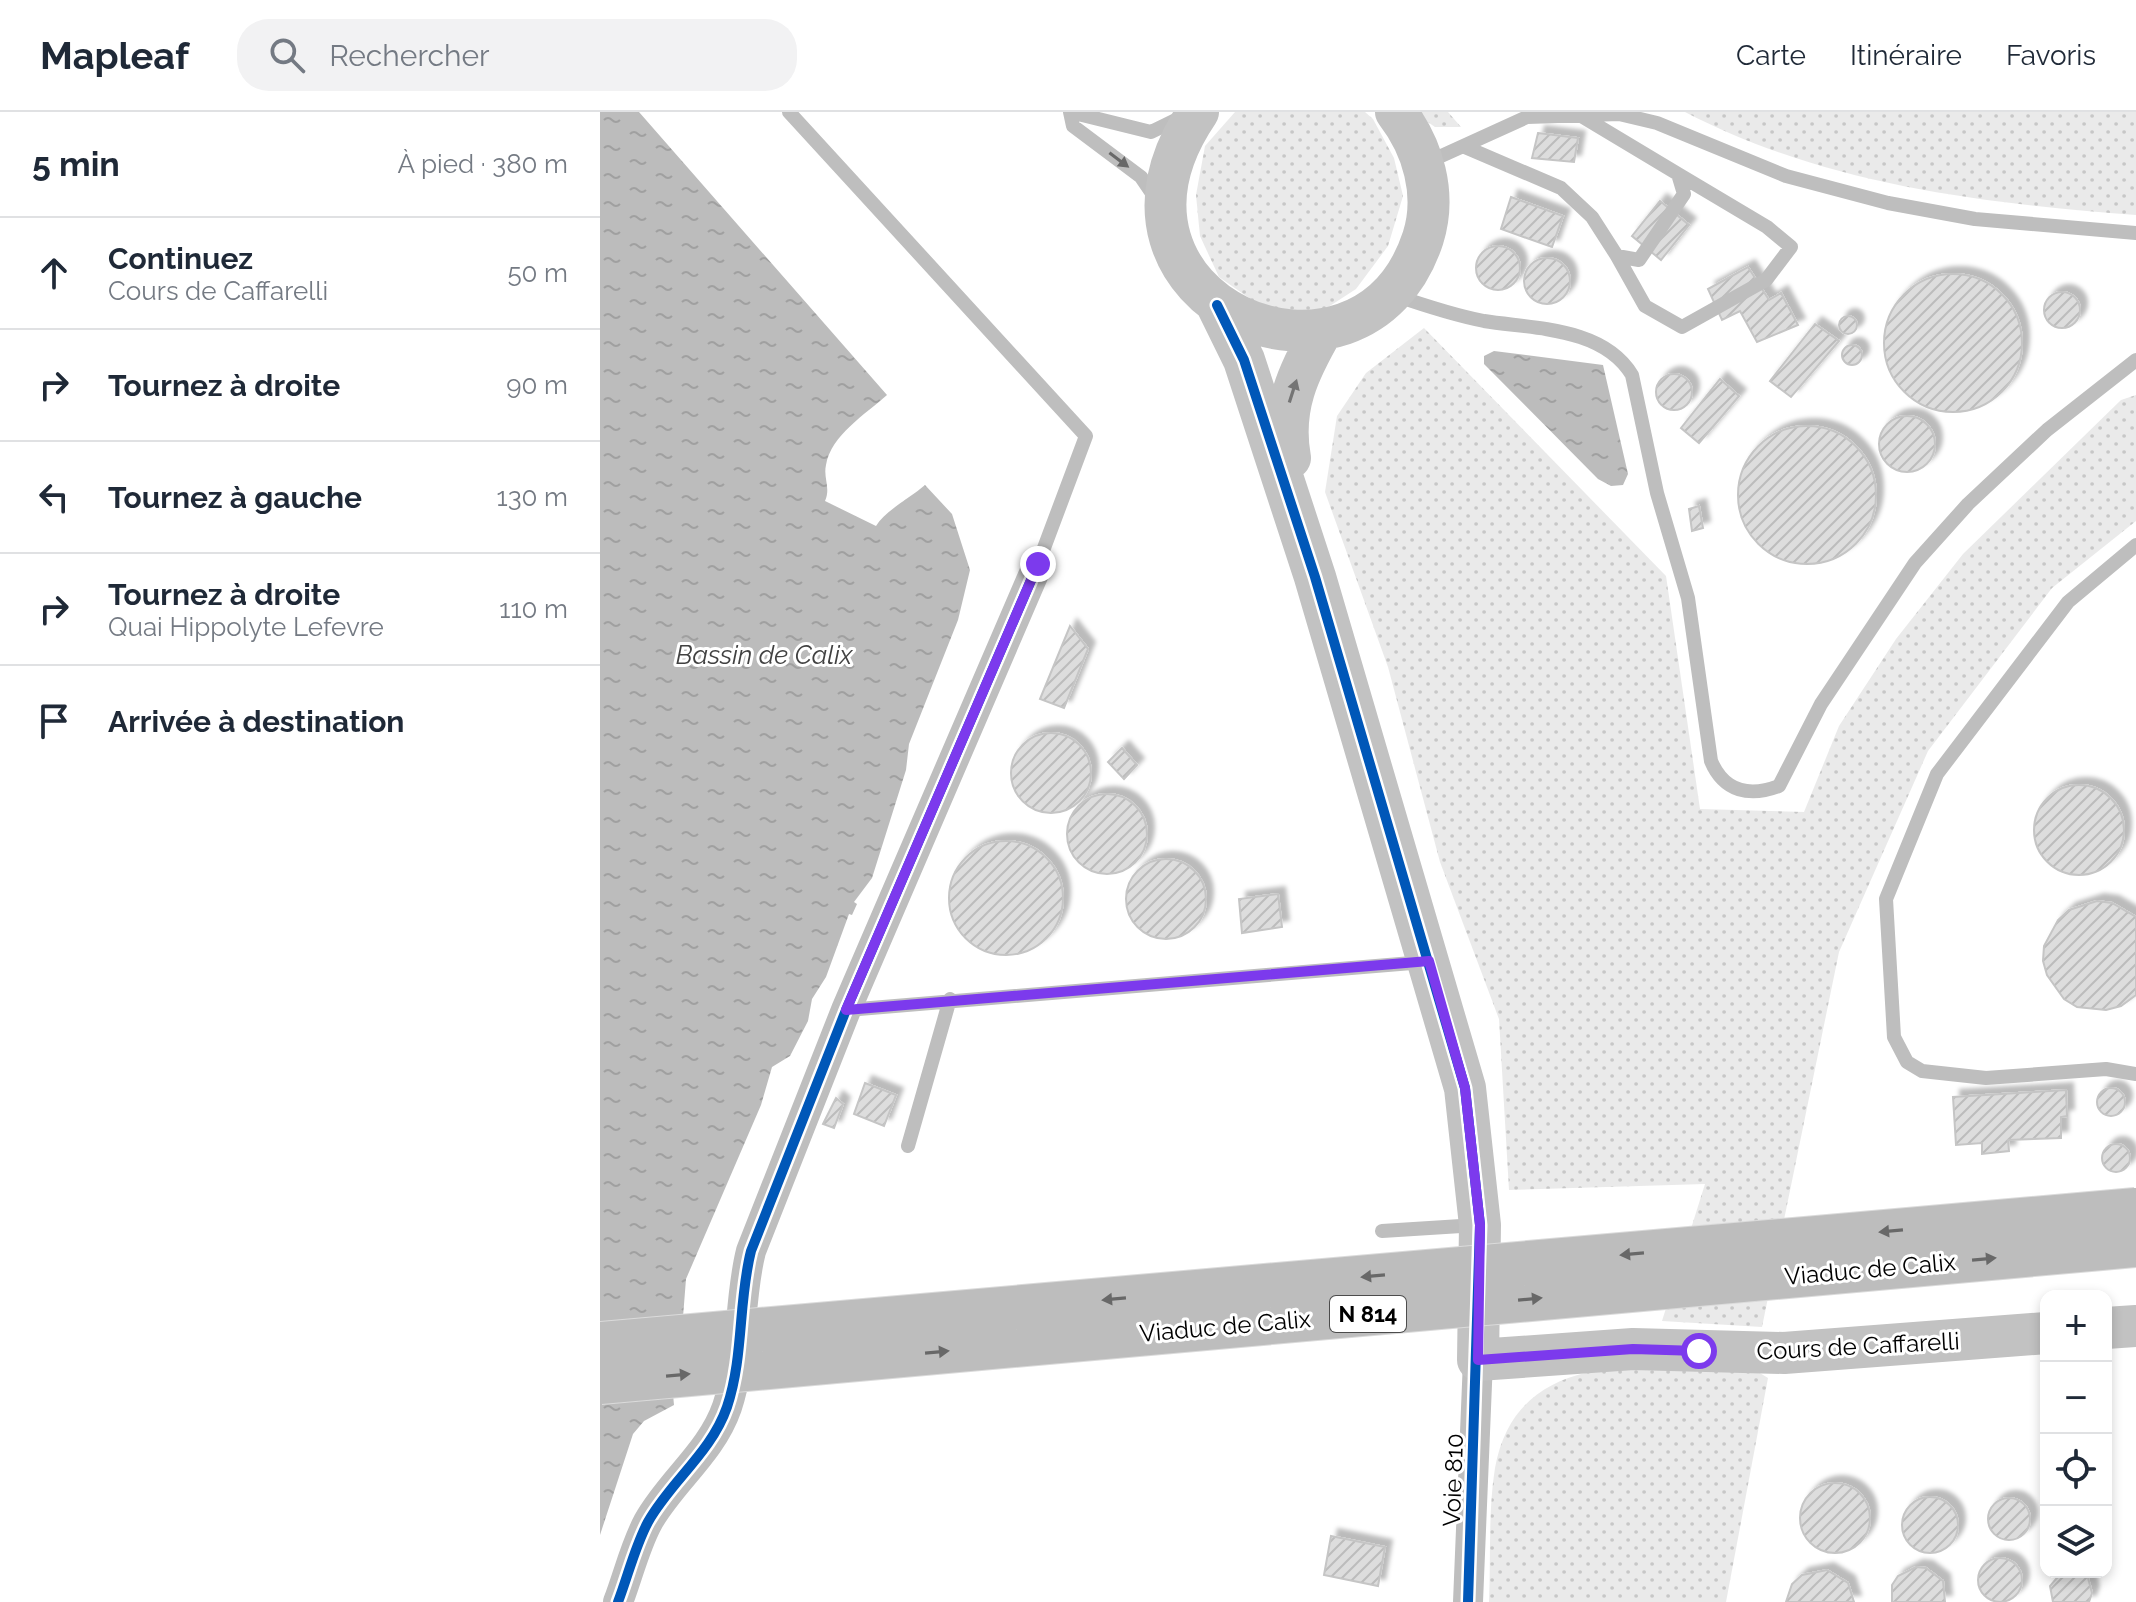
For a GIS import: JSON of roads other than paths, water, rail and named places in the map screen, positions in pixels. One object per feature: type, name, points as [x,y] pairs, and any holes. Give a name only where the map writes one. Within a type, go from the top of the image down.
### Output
[{"type":"highway","name":"Viaduc de Calix","points":[[600,1344],[2136,1210]]},
{"type":"highway","name":"Viaduc de Calix","points":[[600,1382],[2136,1245]]},
{"type":"street","points":[[1196,112],[1179,140],[1167,175],[1165,212],[1170,239],[1181,264],[1217,305],[1244,360],[1315,577],[1465,1088],[1480,1225],[1478,1360]]},
{"type":"street","points":[[1217,305],[1241,319],[1267,328],[1295,332],[1323,329],[1359,316],[1389,294],[1418,252],[1426,227],[1429,202],[1424,164],[1409,129],[1396,112]]},
{"type":"street","points":[[1315,577],[1285,432],[1289,398],[1323,329]]},
{"type":"street","points":[[618,1602],[648,1522],[705,1451],[726,1410],[736,1377],[742,1284],[751,1251],[846,1010],[1038,564]]},
{"type":"street","points":[[2112,1328],[2136,1326]]},
{"type":"street","name":"Cours de Caffarelli","points":[[1478,1360],[1633,1349],[1784,1353],[2040,1333]]},
{"type":"street","name":"Voie 810","points":[[1468,1602],[1478,1360]]},
{"type":"lane","points":[[789,112],[1086,436],[1038,564]]},
{"type":"lane","points":[[1165,212],[1141,177],[1073,126],[1070,112],[1151,132],[1196,112]]},
{"type":"lane","points":[[1465,147],[1561,188],[1592,217],[1645,306],[1682,327],[1766,280],[1791,247],[1767,227],[1578,113]]},
{"type":"lane","points":[[1424,164],[1527,117],[1619,114],[1657,123],[1786,176],[1888,203],[1975,219],[2136,233]]},
{"type":"lane","points":[[1617,256],[1639,260],[1670,219],[1684,194],[1678,174]]},
{"type":"lane","points":[[1389,294],[1483,320],[1581,338],[1623,360],[1632,375],[1657,493],[1688,598],[1711,761],[1717,775],[1728,786],[1755,793],[1779,786],[1821,704],[1915,563],[1968,504],[2047,430],[2136,360]]},
{"type":"lane","points":[[2136,545],[2068,602],[1937,774],[1886,899],[1894,1037],[1907,1062],[1922,1071],[1986,1078],[2106,1069],[2136,1074]]},
{"type":"lane","points":[[846,1010],[1429,961]]},
{"type":"lane","points":[[908,1146],[950,999]]},
{"type":"lane","points":[[1382,1231],[1480,1225]]},
{"type":"water","name":"Bassin de Calix","points":[[600,112],[639,112],[887,395],[850,426],[829,454],[825,501],[876,526],[925,485],[952,514],[970,570],[958,620],[909,744],[906,770],[872,878],[854,902],[857,904],[852,915],[849,914],[826,977],[812,999],[808,1021],[790,1056],[772,1067],[761,1105],[686,1279],[683,1317],[666,1319],[674,1405],[644,1421],[633,1434],[600,1535]]},
{"type":"water","points":[[1494,351],[1603,365],[1628,474],[1623,485],[1611,486],[1598,479],[1484,364],[1484,356]]}]
